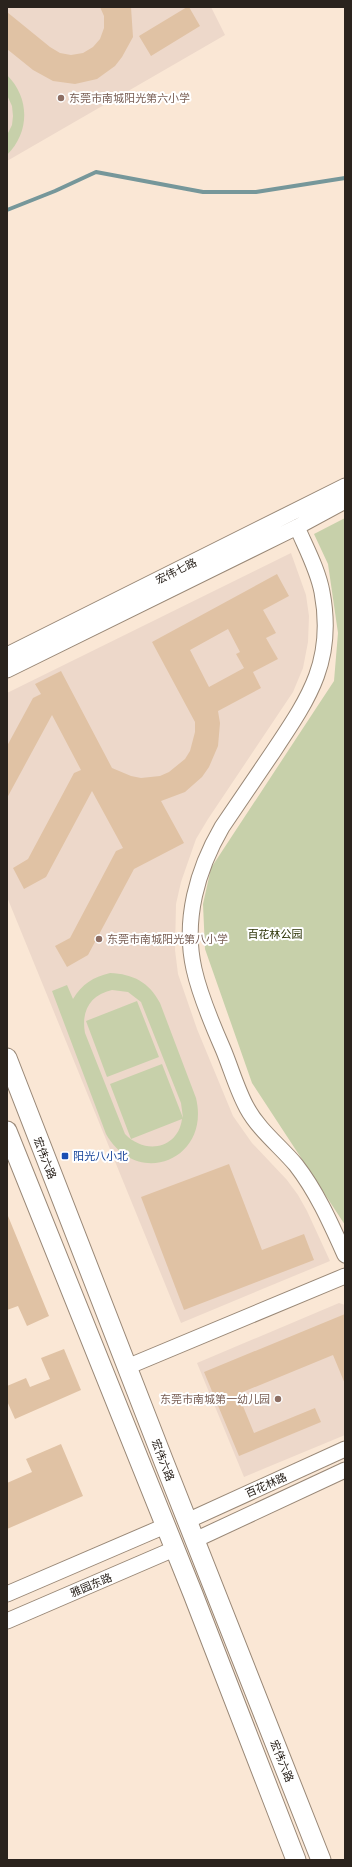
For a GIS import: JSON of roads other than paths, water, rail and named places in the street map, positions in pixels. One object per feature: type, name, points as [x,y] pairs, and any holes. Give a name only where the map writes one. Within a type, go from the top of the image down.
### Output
[{"type":"main road","name":"宏伟六路","points":[[8,1064],[321,1860]]},
{"type":"main road","name":"宏伟六路","points":[[7,1131],[165,1526],[296,1860]]},
{"type":"street","name":"宏伟七路","points":[[7,655],[290,515],[345,486]]},
{"type":"street","name":"宏伟七路","points":[[7,670],[297,527],[345,501]]},
{"type":"street","points":[[297,527],[315,567],[322,591],[325,616],[324,644],[318,672],[308,699],[222,827],[211,846],[203,865],[192,906],[191,949],[194,970],[212,1023],[247,1108],[269,1138],[295,1165],[322,1205],[345,1255]]},
{"type":"street","points":[[127,1368],[345,1276]]},
{"type":"street","name":"百花林路","points":[[187,1521],[345,1449]]},
{"type":"street","name":"百花林路","points":[[195,1540],[345,1470]]},
{"type":"street","points":[[7,1594],[165,1526]]},
{"type":"street","name":"雅园东路","points":[[7,1621],[174,1549]]},
{"type":"waterway","points":[[7,210],[55,191],[96,172],[203,192],[256,192],[345,178]]},
{"type":"place","name":"东莞市南城阳光第六小学","points":[[61,98]]},
{"type":"place","name":"东莞市南城阳光第八小学","points":[[99,939]]},
{"type":"place","name":"阳光八小北","points":[[65,1156]]},
{"type":"place","name":"东莞市南城第一幼儿园","points":[[278,1399]]},
{"type":"park label","name":"百花林公园","points":[[275,934]]}]
